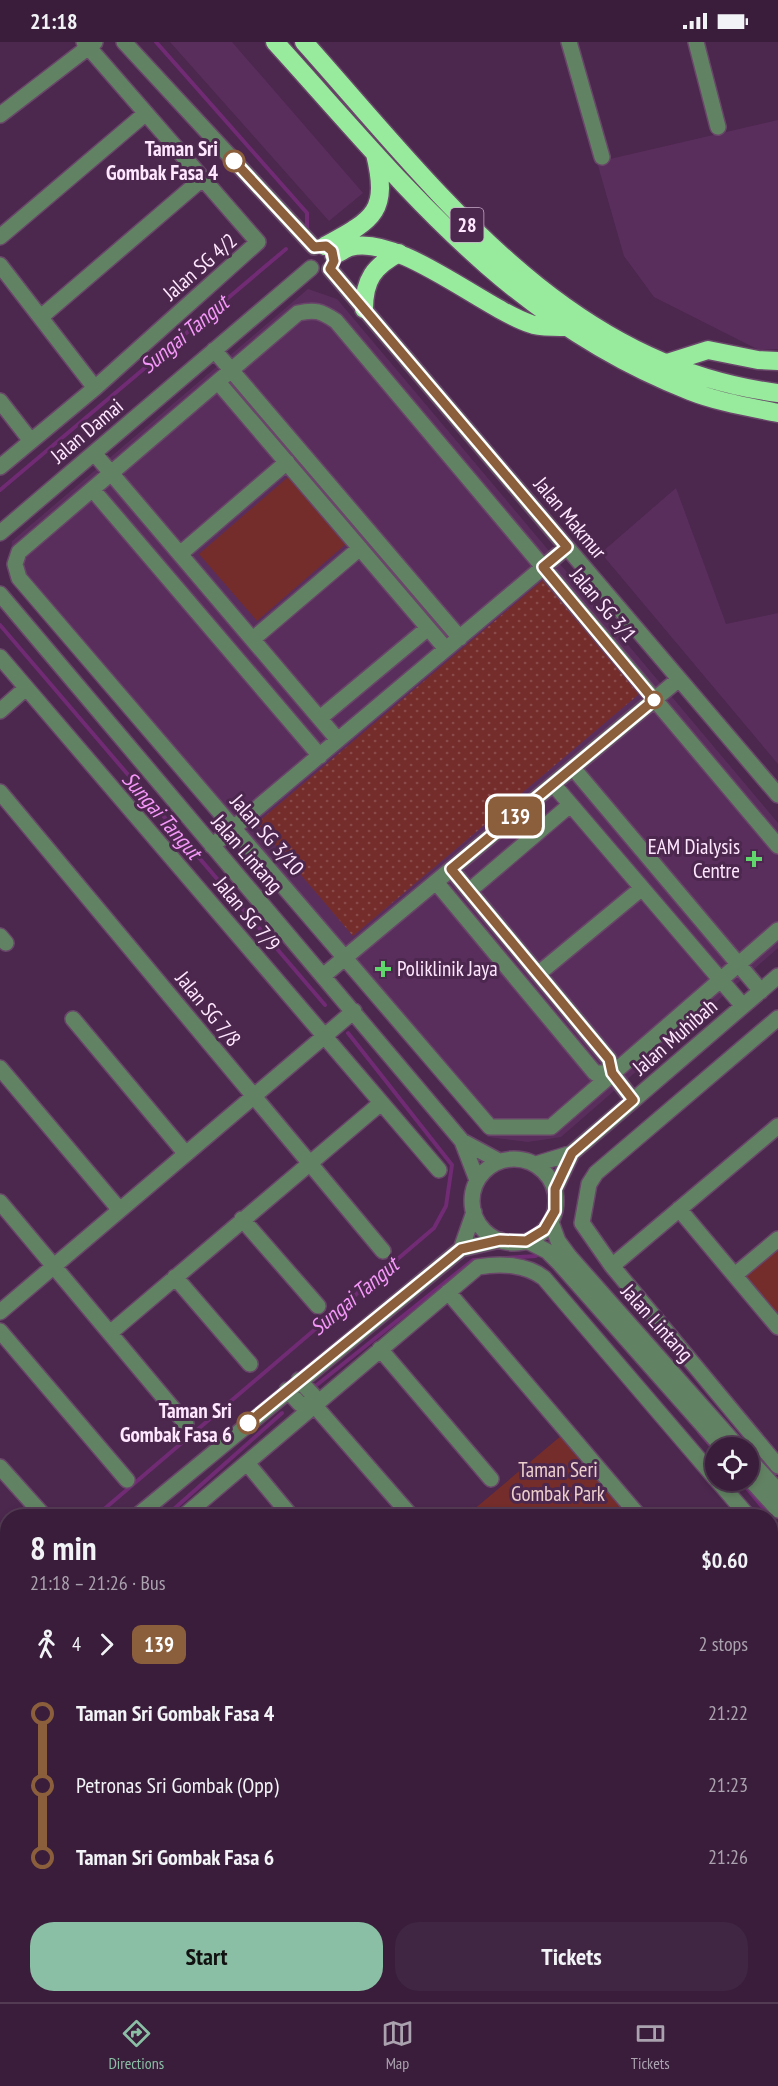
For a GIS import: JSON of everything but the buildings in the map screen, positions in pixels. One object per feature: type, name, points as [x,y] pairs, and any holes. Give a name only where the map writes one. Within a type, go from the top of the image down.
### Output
[{"type":"highway","name":"28","points":[[275,42],[464,246],[517,293],[563,327],[618,359],[692,392],[778,413]]},
{"type":"highway","name":"28","points":[[305,43],[449,207],[502,258],[551,297],[605,333],[667,363],[732,383],[778,393]]},
{"type":"highway","points":[[326,254],[368,219],[381,200],[381,180],[374,151]]},
{"type":"highway","points":[[326,254],[351,247],[368,247],[399,254],[428,267],[499,312],[533,326],[563,327]]},
{"type":"highway","points":[[364,309],[367,280],[377,267],[399,254]]},
{"type":"highway","points":[[667,363],[708,350],[758,360],[778,361]]},
{"type":"street","points":[[124,42],[326,254]]},
{"type":"street","points":[[569,42],[602,157]]},
{"type":"street","points":[[696,42],[718,128]]},
{"type":"street","points":[[0,115],[89,44]]},
{"type":"street","name":"Jalan SG 4/2","points":[[0,467],[95,388],[257,244],[257,239],[202,179],[89,44]]},
{"type":"street","points":[[0,237],[146,113]]},
{"type":"street","points":[[40,317],[202,179]]},
{"type":"street","name":"Jalan Damai","points":[[0,533],[311,268],[318,272],[326,254]]},
{"type":"street","name":"Jalan Makmur","points":[[326,254],[364,309],[778,795]]},
{"type":"street","points":[[0,265],[95,388]]},
{"type":"street","name":"Jalan SG 3/1","points":[[231,370],[298,313],[311,310],[322,312],[336,321],[778,846]]},
{"type":"street","points":[[214,350],[460,638]]},
{"type":"street","points":[[231,370],[93,490],[320,756]]},
{"type":"street","points":[[218,382],[446,649]]},
{"type":"street","points":[[0,400],[31,441]]},
{"type":"street","points":[[94,453],[338,740]]},
{"type":"street","points":[[180,554],[287,462]]},
{"type":"street","name":"Jalan SG 3/10","points":[[93,490],[19,552],[16,568],[19,578],[490,1127],[527,1129],[551,1127],[612,1073]]},
{"type":"street","points":[[337,521],[350,510]]},
{"type":"street","points":[[212,846],[567,547]]},
{"type":"street","points":[[253,639],[360,548]]},
{"type":"street","name":"Jalan Lintang","points":[[0,594],[462,1141],[477,1180]]},
{"type":"street","points":[[212,630],[231,614]]},
{"type":"street","points":[[320,718],[428,628]]},
{"type":"street","name":"Jalan SG 7/9","points":[[0,657],[439,1170]]},
{"type":"street","points":[[323,976],[679,679]]},
{"type":"street","points":[[0,711],[26,688]]},
{"type":"street","points":[[573,768],[761,990]]},
{"type":"street","points":[[553,784],[743,1006]]},
{"type":"street","name":"Jalan SG 7/8","points":[[0,792],[383,1251]]},
{"type":"street","points":[[469,891],[570,804]]},
{"type":"street","points":[[451,869],[609,1059],[612,1073],[633,1100]]},
{"type":"street","points":[[435,882],[595,1073],[612,1073],[778,930]]},
{"type":"street","points":[[538,974],[642,888]]},
{"type":"street","name":"Jalan Muhibah","points":[[555,1189],[572,1153],[778,976]]},
{"type":"street","points":[[0,1312],[252,1095],[354,1011]]},
{"type":"street","points":[[778,1018],[596,1173],[590,1184],[582,1223],[612,1266],[778,1466]]},
{"type":"street","points":[[73,1019],[186,1154]]},
{"type":"street","points":[[0,1068],[119,1209]]},
{"type":"street","points":[[110,1333],[381,1103]]},
{"type":"street","points":[[612,1266],[778,1126]]},
{"type":"street","name":"Jalan Lintang","points":[[462,1141],[499,1161]]},
{"type":"street","name":"Jalan Muhibah","points":[[536,1164],[572,1153]]},
{"type":"street","points":[[144,1509],[461,1249],[500,1240],[526,1241],[536,1237],[551,1222],[556,1200],[555,1189],[548,1175],[536,1164],[518,1159],[499,1161],[483,1172],[473,1190],[474,1212],[461,1249]]},
{"type":"street","points":[[0,1202],[186,1425]]},
{"type":"street","points":[[679,1209],[778,1328]]},
{"type":"street","points":[[474,1212],[483,1229],[500,1240]]},
{"type":"street","points":[[242,1219],[318,1306]]},
{"type":"street","name":"Jalan Lintang","points":[[551,1222],[558,1241],[569,1256],[729,1437]]},
{"type":"street","points":[[735,1275],[778,1239]]},
{"type":"street","name":"Jalan Lintang","points":[[526,1241],[547,1251],[560,1264],[713,1437]]},
{"type":"street","points":[[192,1509],[478,1268],[518,1266],[533,1270],[544,1278],[705,1467]]},
{"type":"street","points":[[175,1277],[250,1364]]},
{"type":"street","points":[[448,1292],[633,1509]]},
{"type":"street","points":[[0,1331],[127,1480]]},
{"type":"street","points":[[381,1349],[491,1479]]},
{"type":"street","points":[[299,1380],[313,1395],[315,1406],[405,1509]]},
{"type":"street","points":[[287,1390],[300,1404],[315,1406]]},
{"type":"street","points":[[247,1463],[285,1509]]},
{"type":"street","points":[[0,1467],[38,1509]]},
{"type":"street","points":[[759,1470],[778,1491]]},
{"type":"street","points":[[759,1489],[777,1509]]},
{"type":"street","points":[[725,1491],[741,1509]]},
{"type":"shaded area","points":[[170,42],[232,42],[363,193],[329,221]]},
{"type":"shaded area","points":[[778,120],[778,349],[759,350],[654,297],[624,256],[597,162]]},
{"type":"shaded area","points":[[308,289],[337,299],[778,823],[778,948],[561,1137],[528,1142],[488,1137],[9,571],[12,541]]},
{"type":"shaded area","points":[[676,488],[726,624],[778,613],[778,764],[601,553]]},
{"type":"green space","points":[[288,477],[346,544],[257,621],[199,554]]},
{"type":"green space","points":[[543,580],[639,694],[353,936],[257,823]]},
{"type":"green space","points":[[778,1238],[778,1327],[735,1275]]},
{"type":"green space","name":"Taman Seri Gombak Park","points":[[562,1435],[621,1506],[617,1509],[474,1509]]},
{"type":"waterway","name":"Sungai Tangut","points":[[156,42],[307,213],[307,230]]},
{"type":"waterway","name":"Sungai Tangut","points":[[0,490],[286,249]]},
{"type":"waterway","name":"Sungai Tangut","points":[[0,625],[325,1005]]},
{"type":"waterway","name":"Sungai Tangut","points":[[104,1509],[434,1228],[446,1206],[452,1165],[348,1033]]},
{"type":"waterway","points":[[313,1388],[473,1260],[536,1256]]},
{"type":"waterway","points":[[174,1509],[282,1413]]},
{"type":"waterway","points":[[699,1432],[705,1439]]},
{"type":"waterway","points":[[749,1491],[764,1509]]},
{"type":"bus line","name":"139","points":[[234,161],[314,247],[326,246],[332,251],[334,261],[330,269],[567,547],[543,567],[654,700],[451,869],[609,1059],[612,1073],[633,1100],[572,1153],[555,1189],[555,1211],[551,1222],[536,1237],[518,1242],[500,1240],[461,1249],[248,1423]]},
{"type":"place","name":"Taman Sri Gombak Fasa 4","points":[[234,161]]},
{"type":"place","name":"EAM Dialysis Centre","points":[[754,859]]},
{"type":"place","name":"Poliklinik Jaya","points":[[383,969]]},
{"type":"place","name":"Taman Sri Gombak Fasa 6","points":[[248,1423]]}]
